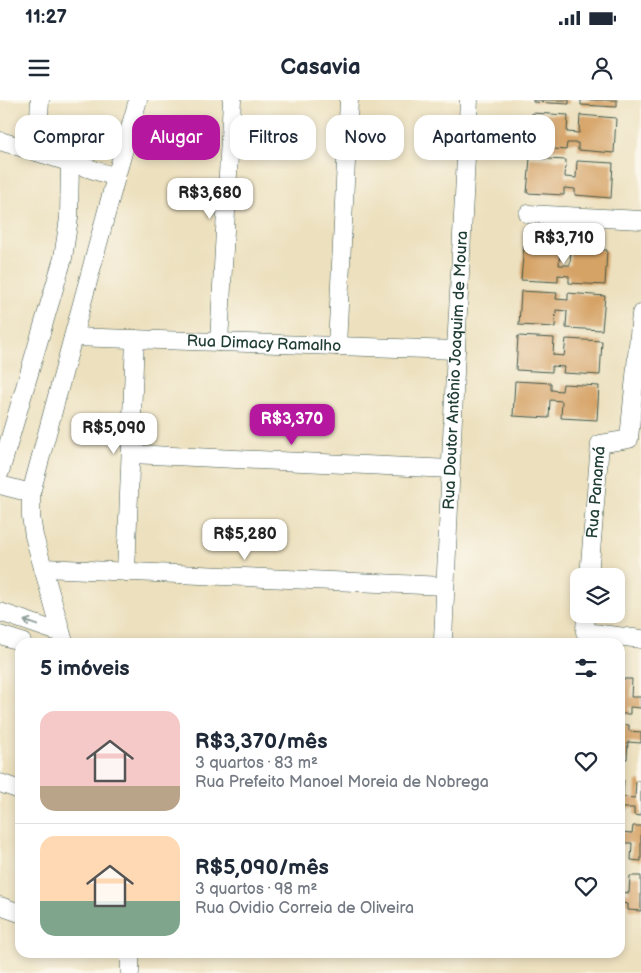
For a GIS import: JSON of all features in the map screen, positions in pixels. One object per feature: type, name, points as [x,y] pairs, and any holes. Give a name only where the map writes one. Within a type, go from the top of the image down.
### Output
[{"type":"street","points":[[39,115],[40,100]]},
{"type":"street","points":[[63,638],[34,536],[31,516],[31,493],[138,100]]},
{"type":"street","points":[[219,342],[232,100]]},
{"type":"street","points":[[337,346],[349,100]]},
{"type":"street","name":"Rua Doutor Antônio Joaquim de Moura","points":[[443,638],[469,100]]},
{"type":"street","points":[[0,141],[15,145]]},
{"type":"street","points":[[61,160],[116,177]]},
{"type":"street","points":[[0,472],[63,258],[69,218],[70,163]]},
{"type":"street","points":[[528,214],[641,220]]},
{"type":"street","name":"Rua Panamá","points":[[590,568],[600,444],[629,439],[641,314]]},
{"type":"street","name":"Rua Dimacy Ramalho","points":[[73,337],[456,350]]},
{"type":"street","points":[[126,572],[135,340]]},
{"type":"street","points":[[131,454],[451,469]]},
{"type":"street","points":[[0,485],[31,493]]},
{"type":"street","points":[[43,568],[446,586]]},
{"type":"street","points":[[0,612],[63,638]]},
{"type":"street","points":[[586,623],[585,632],[641,639]]},
{"type":"street","points":[[0,636],[15,640]]},
{"type":"street","points":[[0,783],[15,788]]},
{"type":"street","points":[[0,906],[15,911]]},
{"type":"street","points":[[130,958],[130,973]]},
{"type":"building","points":[[533,100],[569,100],[569,104],[533,102]]},
{"type":"building","points":[[581,100],[617,100],[617,107],[581,105]]},
{"type":"building","points":[[532,113],[568,115],[567,132],[579,133],[580,115],[616,118],[614,153],[578,150],[578,143],[567,143],[566,150],[555,149],[555,115],[532,115]]},
{"type":"building","points":[[530,160],[566,160],[565,177],[576,178],[577,161],[613,163],[611,198],[575,195],[575,189],[564,188],[564,195],[527,193]]},
{"type":"building","points":[[524,245],[560,247],[559,265],[570,265],[571,248],[607,250],[605,285],[569,283],[569,276],[558,275],[558,282],[521,280]]},
{"type":"building","points":[[521,291],[557,293],[556,299],[568,300],[568,293],[605,296],[602,330],[566,328],[567,311],[556,310],[555,327],[519,325]]},
{"type":"building","points":[[518,336],[554,338],[553,355],[564,356],[566,339],[602,341],[600,375],[563,373],[564,367],[552,366],[552,372],[516,370]]},
{"type":"building","points":[[515,381],[551,383],[551,390],[562,391],[563,384],[599,386],[597,420],[561,418],[562,401],[550,400],[549,418],[513,416]]},
{"type":"building","points":[[625,679],[632,679],[631,697],[641,697],[641,708],[630,707],[630,714],[625,714]]},
{"type":"building","points":[[625,725],[629,725],[629,731],[641,732],[641,743],[628,742],[627,759],[625,759]]},
{"type":"building","points":[[636,781],[641,781],[641,816],[634,815],[634,808],[625,808],[625,797],[635,798]]},
{"type":"building","points":[[633,826],[641,826],[641,861],[631,860],[632,843],[625,843],[625,832],[632,833]]},
{"type":"building","points":[[630,876],[641,876],[641,911],[628,910],[628,904],[625,904],[625,893],[629,893]]}]
